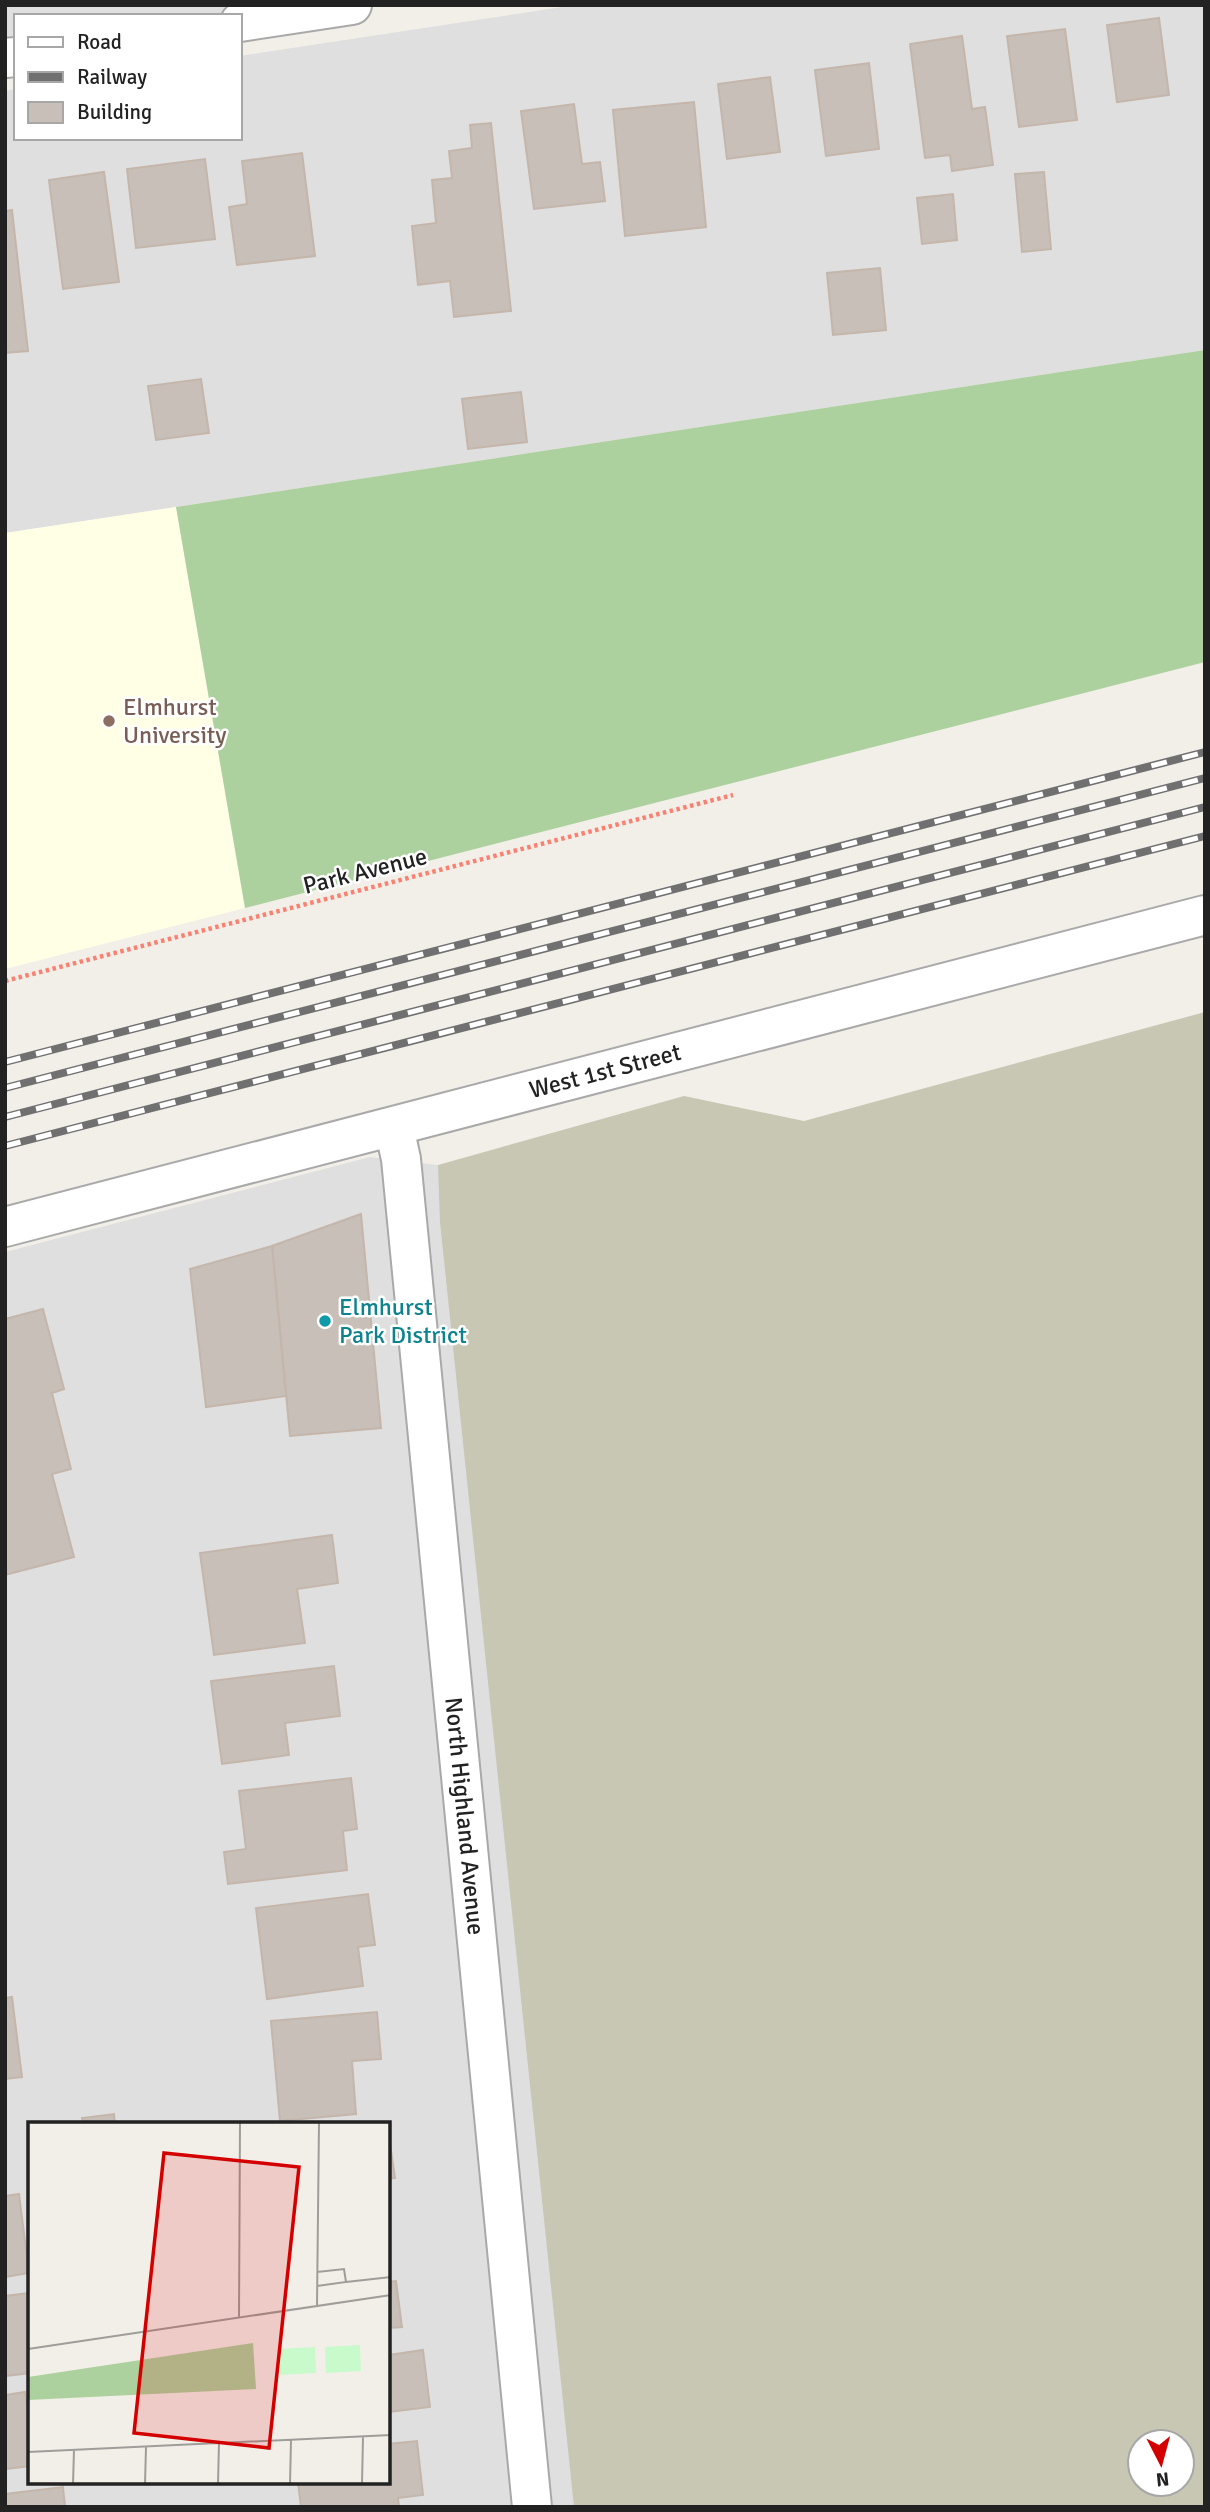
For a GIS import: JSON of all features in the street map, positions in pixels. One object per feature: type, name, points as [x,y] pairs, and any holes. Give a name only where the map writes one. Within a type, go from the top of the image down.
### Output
[{"type":"street","points":[[242,22],[352,5]]},
{"type":"street","name":"West 1st Street","points":[[5,1227],[1205,915]]},
{"type":"street","name":"North Highland Avenue","points":[[394,1127],[401,1159],[532,2507]]},
{"type":"path","name":"Park Avenue","points":[[5,981],[733,795]]},
{"type":"shaded area","points":[[5,5],[280,5],[223,14],[14,14],[14,45],[5,46]]},
{"type":"shaded area","points":[[575,5],[1205,5],[1205,350],[5,533],[5,91],[14,89],[14,140],[242,140],[242,56]]},
{"type":"shaded area","name":"Elmhurst University","points":[[176,507],[245,908],[5,969],[5,533]]},
{"type":"shaded area","points":[[1205,1012],[1205,2507],[574,2507],[440,1222],[438,1165],[684,1096],[804,1121]]},
{"type":"shaded area","points":[[370,1157],[438,1165],[575,2507],[5,2507],[5,1252]]},
{"type":"green space","points":[[1205,350],[1205,662],[245,908],[176,507]]},
{"type":"building","points":[[1159,18],[1169,95],[1117,102],[1107,25]]},
{"type":"building","points":[[1065,29],[1077,120],[1019,127],[1007,36]]},
{"type":"building","points":[[962,36],[972,109],[985,107],[993,165],[952,171],[950,155],[925,158],[910,44]]},
{"type":"building","points":[[869,63],[879,149],[826,156],[815,70]]},
{"type":"building","points":[[770,77],[780,152],[727,159],[718,84]]},
{"type":"building","points":[[694,102],[706,227],[625,236],[613,110]]},
{"type":"building","points":[[574,104],[582,164],[600,162],[605,201],[534,209],[521,111]]},
{"type":"building","points":[[491,123],[511,311],[454,317],[450,281],[418,285],[412,226],[436,223],[432,180],[452,178],[449,151],[472,148],[470,125]]},
{"type":"building","points":[[302,153],[315,256],[237,265],[229,207],[247,204],[242,161]]},
{"type":"building","points":[[205,159],[215,239],[136,248],[127,169]]},
{"type":"building","points":[[104,172],[119,282],[63,289],[49,180]]},
{"type":"building","points":[[1044,172],[1051,249],[1022,252],[1015,174]]},
{"type":"building","points":[[953,194],[957,240],[922,244],[917,198]]},
{"type":"building","points":[[12,210],[28,351],[5,353],[5,211]]},
{"type":"building","points":[[880,268],[886,330],[833,335],[827,273]]},
{"type":"building","points":[[201,379],[209,433],[156,440],[148,386]]},
{"type":"building","points":[[521,392],[527,442],[468,449],[462,399]]},
{"type":"building","name":"Elmhurst Park District","points":[[361,1214],[381,1428],[290,1436],[272,1246]]},
{"type":"building","points":[[272,1246],[286,1396],[206,1407],[190,1269]]},
{"type":"building","points":[[43,1309],[64,1389],[52,1393],[71,1469],[52,1474],[74,1557],[5,1575],[5,1319]]},
{"type":"building","points":[[332,1535],[338,1583],[297,1589],[305,1643],[214,1655],[200,1553]]},
{"type":"building","points":[[334,1666],[340,1716],[285,1723],[289,1755],[222,1764],[211,1681]]},
{"type":"building","points":[[351,1778],[357,1829],[343,1831],[347,1870],[228,1884],[224,1852],[246,1849],[239,1791]]},
{"type":"building","points":[[368,1894],[375,1945],[358,1947],[363,1986],[267,1999],[256,1908]]},
{"type":"building","points":[[12,1997],[22,2077],[5,2079],[5,1998]]},
{"type":"building","points":[[377,2012],[381,2059],[352,2061],[356,2114],[280,2121],[271,2021]]},
{"type":"building","points":[[114,2114],[115,2122],[83,2122],[82,2118]]},
{"type":"building","points":[[390,2144],[395,2178],[390,2179]]},
{"type":"building","points":[[19,2194],[28,2273],[5,2277],[5,2196]]},
{"type":"building","points":[[396,2281],[402,2327],[390,2328],[390,2282]]},
{"type":"building","points":[[28,2293],[28,2373],[5,2376],[5,2296]]},
{"type":"building","points":[[423,2350],[430,2407],[390,2412],[390,2355]]},
{"type":"building","points":[[25,2392],[28,2414],[28,2466],[5,2469],[5,2395]]},
{"type":"building","points":[[417,2441],[423,2495],[398,2498],[399,2507],[301,2507],[298,2484],[390,2484],[390,2444]]},
{"type":"building","points":[[63,2487],[65,2507],[5,2507],[5,2494]]},
{"type":"railway","points":[[5,1062],[1205,752]]},
{"type":"railway","points":[[5,1088],[1205,778]]},
{"type":"railway","points":[[5,1117],[1205,807]]},
{"type":"railway","points":[[5,1146],[1205,836]]},
{"type":"place","name":"Elmhurst University","points":[[109,721]]},
{"type":"place","name":"Elmhurst Park District","points":[[325,1321]]}]
